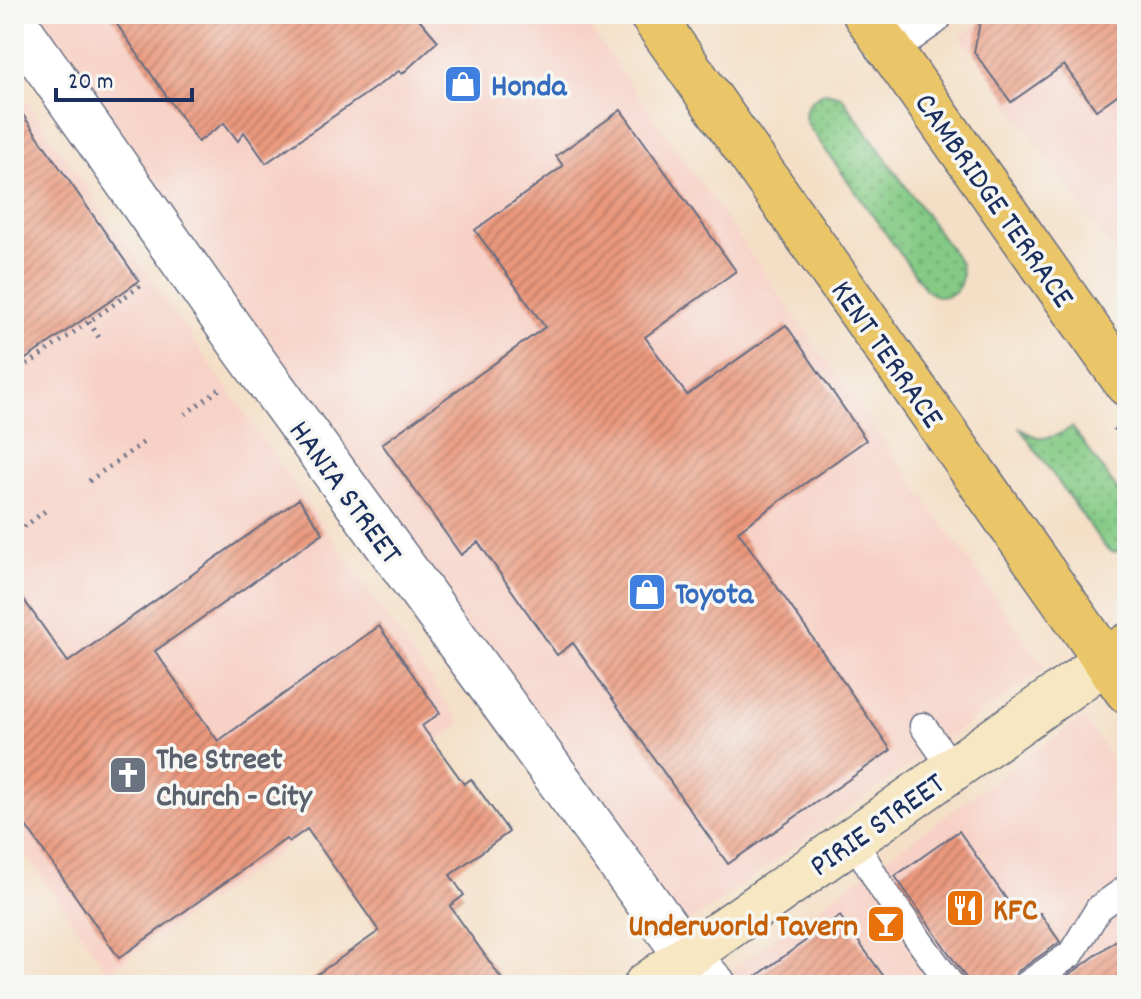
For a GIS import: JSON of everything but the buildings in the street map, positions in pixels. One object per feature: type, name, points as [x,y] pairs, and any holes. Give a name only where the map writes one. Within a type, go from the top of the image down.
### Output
[{"type":"main road","name":"KENT TERRACE","points":[[651,14],[1120,666]]},
{"type":"main road","name":"CAMBRIDGE TERRACE","points":[[875,29],[1127,384]]},
{"type":"street","points":[[875,29],[930,14]]},
{"type":"street","name":"HANIA STREET","points":[[14,21],[179,258],[700,970]]},
{"type":"street","name":"PIRIE STREET","points":[[646,985],[700,970],[853,839],[953,769],[1120,666]]},
{"type":"lane","points":[[923,726],[953,769]]},
{"type":"lane","points":[[853,839],[883,890],[951,985]]},
{"type":"lane","points":[[1026,985],[1071,954],[1099,908],[1127,888]]},
{"type":"path","points":[[14,374],[179,258]]},
{"type":"path","points":[[89,322],[100,339]]},
{"type":"path","points":[[89,481],[144,442]]},
{"type":"path","points":[[24,527],[49,508]]},
{"type":"shaded area","points":[[34,14],[580,14],[1045,668],[680,929]]},
{"type":"shaded area","points":[[991,14],[1127,14],[1127,270],[961,36]]},
{"type":"shaded area","points":[[14,83],[461,724],[108,972],[14,837]]},
{"type":"shaded area","points":[[1083,717],[1127,780],[1127,985],[714,985],[713,983]]},
{"type":"green space","points":[[825,92],[841,96],[959,261],[961,278],[950,295],[935,295],[927,291],[807,124],[805,113],[809,104]]},
{"type":"green space","points":[[1019,427],[1033,436],[1045,438],[1072,427],[1127,503],[1127,550],[1112,552],[1105,547]]},
{"type":"place","name":"Honda","points":[[463,84]]},
{"type":"place","name":"Toyota","points":[[647,592]]},
{"type":"place","name":"The Street Church - City","points":[[128,775]]},
{"type":"place","name":"KFC","points":[[965,908]]},
{"type":"place","name":"Underworld Tavern","points":[[886,924]]}]
